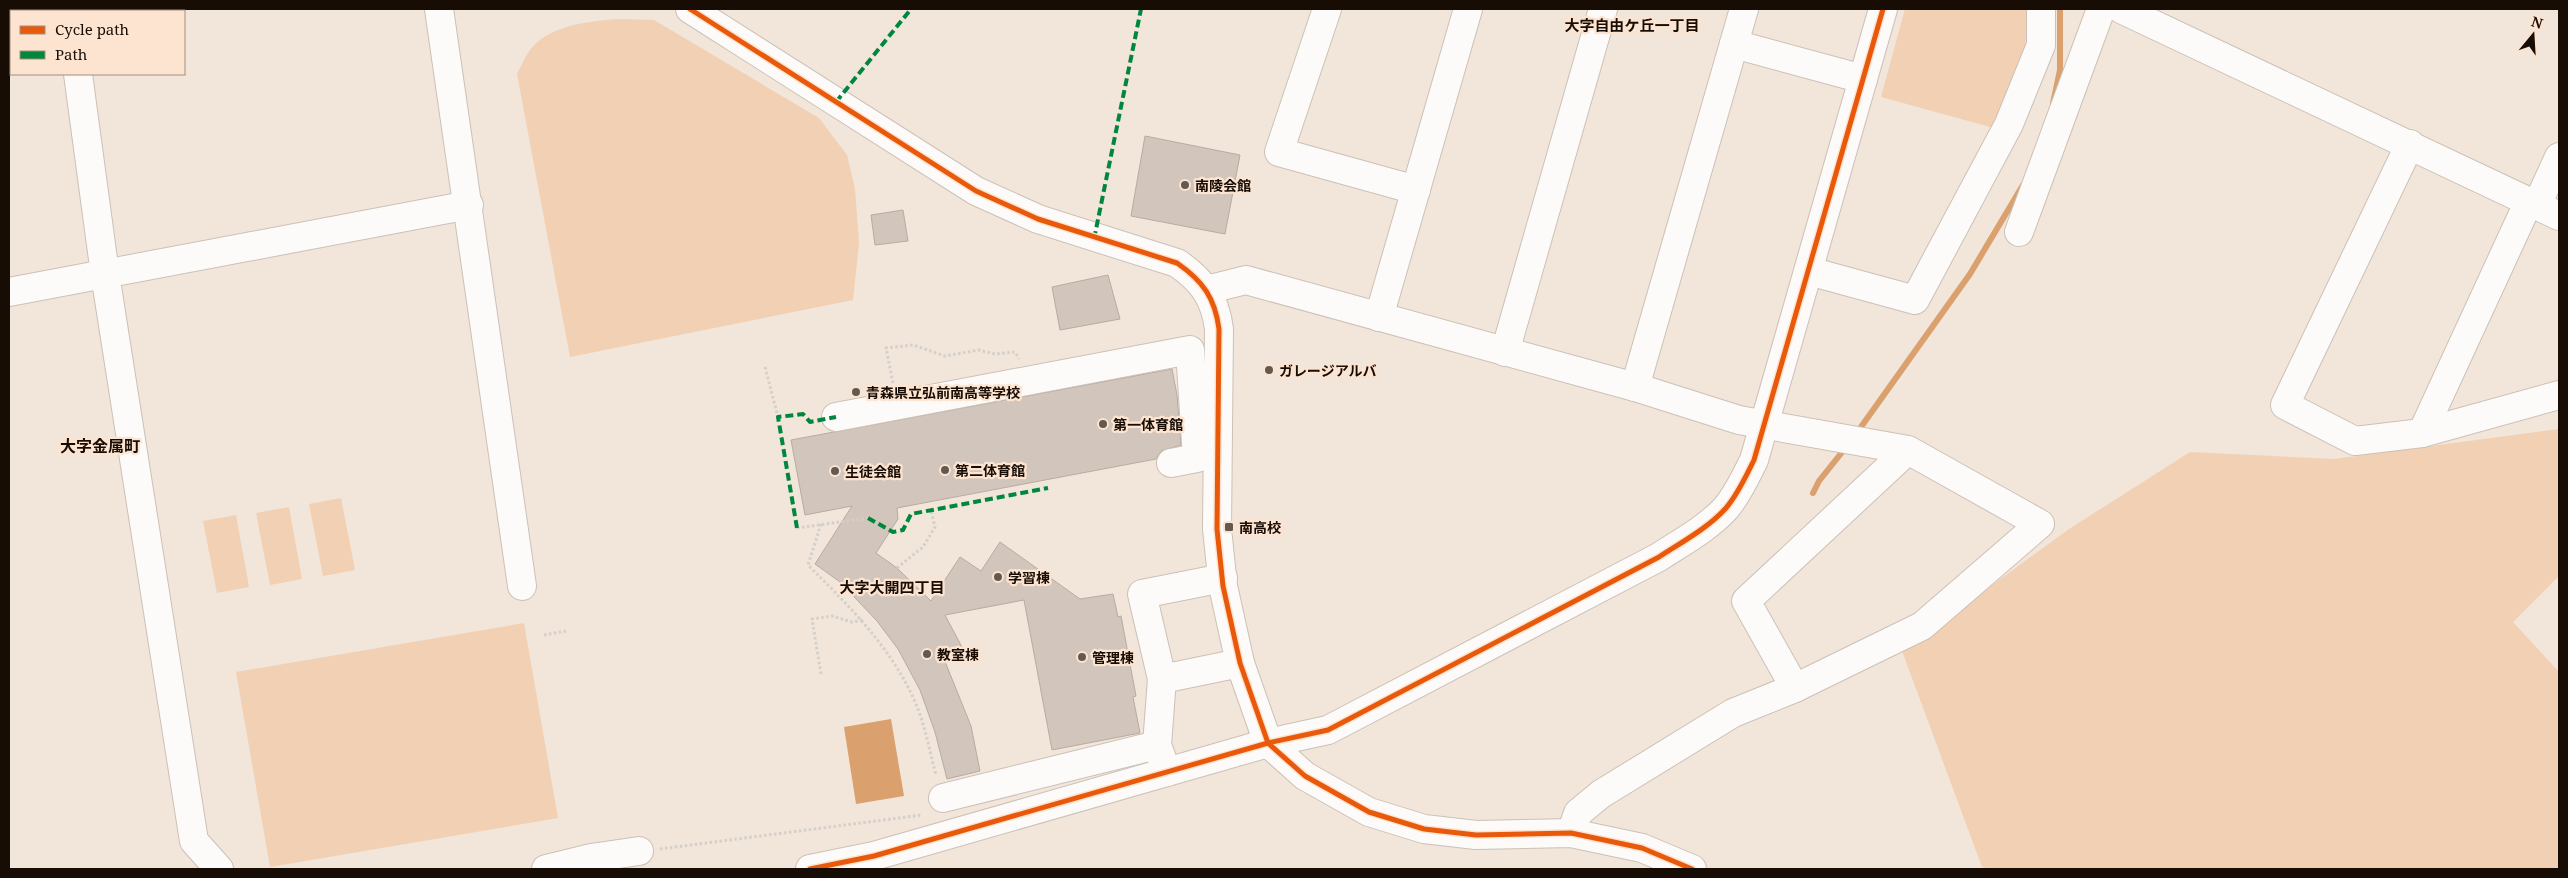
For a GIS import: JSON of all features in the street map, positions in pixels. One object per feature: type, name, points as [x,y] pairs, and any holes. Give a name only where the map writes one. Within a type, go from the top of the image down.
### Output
[{"type":"street","points":[[439,9],[469,205],[522,586]]},
{"type":"street","points":[[690,9],[976,191],[1038,219],[1177,263],[1194,275],[1206,290],[1216,308],[1219,330],[1197,458],[1172,463]]},
{"type":"street","points":[[1327,9],[1279,152],[1416,190]]},
{"type":"street","points":[[1379,317],[1468,9]]},
{"type":"street","points":[[1505,352],[1604,9]]},
{"type":"street","points":[[1635,386],[1744,9]]},
{"type":"street","points":[[810,869],[874,856],[1268,742],[1328,730],[1659,557],[1695,534],[1726,508],[1742,485],[1754,460],[1766,424],[1883,9]]},
{"type":"street","points":[[1809,272],[1915,300],[2009,124],[2041,45],[2041,9]]},
{"type":"street","points":[[2019,232],[2101,9]]},
{"type":"street","points":[[2120,9],[2542,207]]},
{"type":"street","points":[[1734,44],[1864,79]]},
{"type":"street","points":[[78,75],[105,274],[194,841],[219,869]]},
{"type":"street","points":[[2410,144],[2285,405],[2355,441],[2422,433],[2559,395]]},
{"type":"street","points":[[2422,433],[2542,207],[2559,157]]},
{"type":"street","points":[[9,292],[469,205]]},
{"type":"street","points":[[1206,290],[1246,280],[1635,386],[1739,420],[1908,450],[2040,524],[1922,626],[1795,688],[1733,713],[1601,794],[1578,812],[1572,833]]},
{"type":"street","points":[[836,417],[1190,350],[1206,406],[1223,578],[1240,663],[1268,742],[1305,776],[1361,808],[1424,829],[1476,835],[1572,833],[1642,848],[1692,869]]},
{"type":"street","points":[[1795,688],[1746,601],[1908,450]]},
{"type":"street","points":[[1167,772],[1158,745],[1162,679],[1142,594],[1223,578]]},
{"type":"street","points":[[1162,679],[1240,663]]},
{"type":"street","points":[[934,807],[1011,782],[1158,745]]},
{"type":"street","points":[[1011,782],[1020,814]]},
{"type":"street","points":[[546,869],[591,858],[640,852]]},
{"type":"path","points":[[898,405],[886,348],[913,345],[945,356],[979,350],[995,354],[1015,352],[1018,354]]},
{"type":"path","points":[[765,368],[778,416]]},
{"type":"path","points":[[897,568],[923,547],[935,527],[931,510]]},
{"type":"path","points":[[797,528],[868,518]]},
{"type":"path","points":[[640,852],[934,807],[918,709],[895,665],[863,620],[808,565],[821,524]]},
{"type":"path","points":[[821,674],[812,619],[832,616],[852,622],[863,620]]},
{"type":"path","points":[[544,635],[566,631]]},
{"type":"shaded area","points":[[1905,9],[2028,9],[2028,25],[2023,56],[2013,85],[1994,128],[1881,97]]},
{"type":"shaded area","points":[[616,19],[654,20],[819,118],[847,155],[855,189],[859,243],[853,300],[570,357],[517,74],[530,50],[548,35],[569,26]]},
{"type":"shaded area","points":[[2559,429],[2559,576],[2513,622],[2559,672],[2559,869],[1989,869],[1982,867],[1902,651],[2069,529],[2190,452],[2334,459]]},
{"type":"shaded area","points":[[341,498],[355,570],[323,576],[309,504]]},
{"type":"shaded area","points":[[289,507],[302,579],[270,585],[256,513]]},
{"type":"shaded area","points":[[236,515],[249,587],[217,593],[203,521]]},
{"type":"shaded area","points":[[524,623],[558,818],[270,867],[236,672]]},
{"type":"shaded area","points":[[891,719],[904,796],[856,804],[844,727]]},
{"type":"building","name":"南陵会館","points":[[1145,136],[1240,155],[1225,234],[1131,216]]},
{"type":"building","points":[[903,210],[908,241],[875,245],[871,215]]},
{"type":"building","points":[[1108,275],[1120,319],[1060,330],[1052,287]]},
{"type":"building","points":[[1172,369],[1177,395],[1181,445],[1161,451],[1156,459],[897,508],[898,519],[876,553],[897,568],[931,601],[960,557],[981,571],[1000,542],[1080,599],[1113,594],[1118,617],[1121,616],[1136,696],[1133,697],[1140,733],[1052,750],[1024,600],[945,615],[963,649],[944,659],[971,726],[980,771],[947,779],[935,732],[920,690],[898,649],[877,621],[840,582],[815,564],[852,506],[805,515],[791,440]]},
{"type":"waterway","points":[[2053,103],[2060,70],[2060,9]]},
{"type":"waterway","points":[[1856,434],[1970,274],[2023,185]]},
{"type":"waterway","points":[[1813,493],[1819,481],[1847,446]]},
{"type":"marked path","points":[[836,102],[911,9]]},
{"type":"marked path","points":[[1094,239],[1141,9]]},
{"type":"marked path","points":[[797,528],[778,417],[803,414],[810,422],[836,417]]},
{"type":"marked path","points":[[868,518],[893,532],[903,530],[911,514],[1048,488]]},
{"type":"cycle path","points":[[690,9],[976,191],[1038,219],[1177,263],[1201,284],[1211,299],[1219,329],[1217,529],[1223,586],[1240,663],[1268,743],[1305,776],[1369,812],[1424,829],[1476,835],[1571,833],[1642,848],[1692,869]]},
{"type":"cycle path","points":[[810,869],[874,856],[1268,743],[1328,730],[1659,557],[1711,522],[1726,508],[1734,497],[1754,460],[1883,9]]},
{"type":"place","name":"南陵会館","points":[[1185,185]]},
{"type":"place","name":"ガレージアルバ","points":[[1269,370]]},
{"type":"place","name":"青森県立弘前南高等学校","points":[[856,392]]},
{"type":"place","name":"第一体育館","points":[[1103,424]]},
{"type":"place","name":"第二体育館","points":[[945,470]]},
{"type":"place","name":"生徒会館","points":[[835,471]]},
{"type":"place","name":"南高校","points":[[1229,527]]},
{"type":"place","name":"学習棟","points":[[998,577]]},
{"type":"place","name":"教室棟","points":[[927,654]]},
{"type":"place","name":"管理棟","points":[[1082,657]]},
{"type":"district","name":"大字自由ケ丘一丁目","points":[[1632,25]]},
{"type":"district","name":"大字金属町","points":[[100,446]]},
{"type":"district","name":"大字大開四丁目","points":[[892,587]]}]
